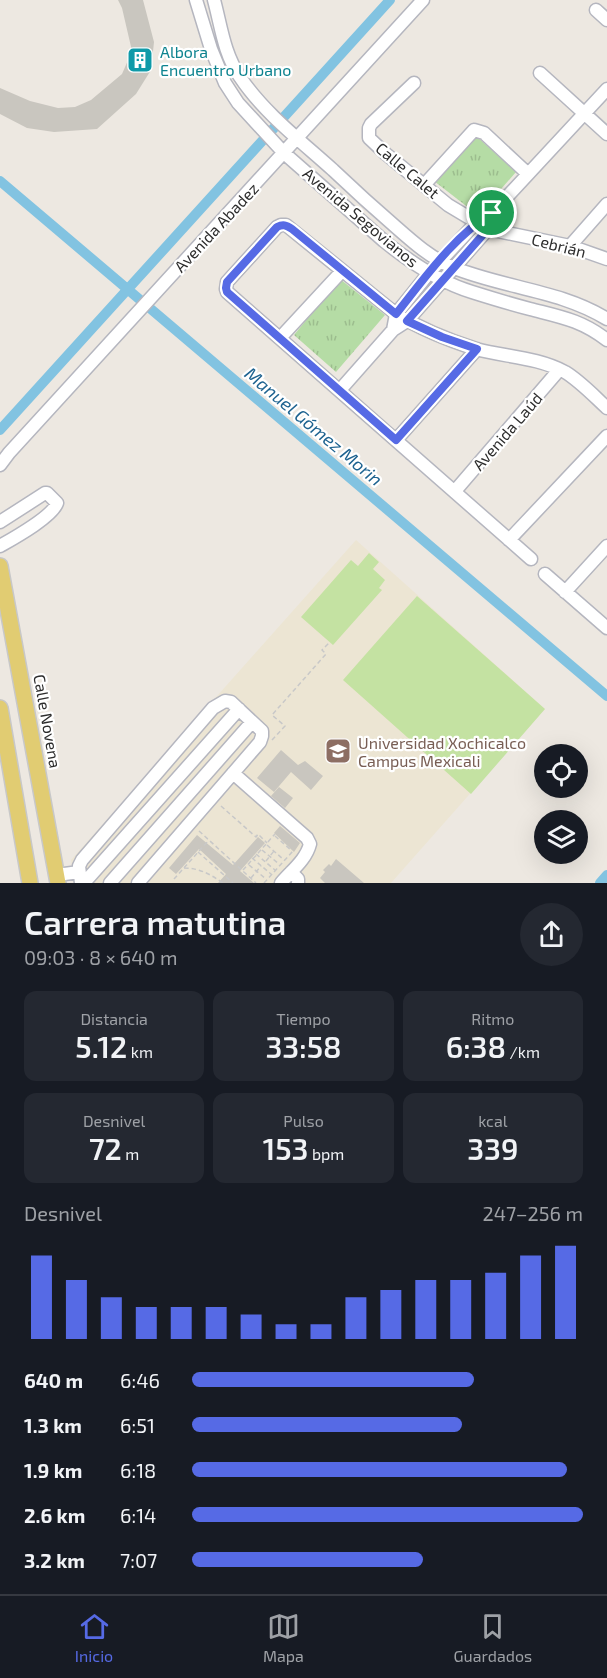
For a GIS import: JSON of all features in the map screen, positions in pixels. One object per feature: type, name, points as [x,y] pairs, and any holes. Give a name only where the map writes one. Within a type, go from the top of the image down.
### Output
[{"type":"main road","name":"Calle Novena","points":[[0,566],[58,879]]},
{"type":"main road","points":[[0,708],[30,883]]},
{"type":"street","name":"Avenida Segovianos","points":[[196,0],[211,49],[225,83],[238,103],[281,149],[384,241],[401,255],[443,281],[473,292],[568,318],[607,340]]},
{"type":"street","name":"Avenida Segovianos","points":[[214,0],[220,31],[231,61],[248,88],[265,108],[414,244],[439,261],[454,267],[484,278],[574,302],[607,318]]},
{"type":"street","name":"Avenida Abadez","points":[[0,465],[4,455],[281,149],[423,0]]},
{"type":"street","points":[[596,10],[607,20]]},
{"type":"street","points":[[540,73],[607,134]]},
{"type":"street","name":"Calle Calet","points":[[414,83],[371,124],[369,138],[448,205],[476,223]]},
{"type":"street","points":[[340,390],[393,330],[439,261],[476,223],[492,213],[607,89]]},
{"type":"street","points":[[255,122],[265,108]]},
{"type":"street","points":[[425,184],[474,130],[484,133],[528,174]]},
{"type":"street","points":[[297,164],[310,149]]},
{"type":"street","points":[[315,179],[328,165]]},
{"type":"street","points":[[570,246],[607,204]]},
{"type":"street","points":[[401,318],[443,281],[488,229],[492,213]]},
{"type":"street","name":"Cebrián","points":[[476,223],[488,229],[570,246],[607,259]]},
{"type":"street","points":[[531,559],[227,292],[227,282],[277,227],[286,225],[401,318],[442,337],[477,349],[549,365],[567,374],[607,408]]},
{"type":"street","points":[[280,338],[342,271]]},
{"type":"street","points":[[396,440],[477,349]]},
{"type":"street","name":"Avenida Laúd","points":[[455,491],[559,370]]},
{"type":"street","points":[[509,540],[607,436]]},
{"type":"street","points":[[0,522],[45,492],[57,503],[50,513],[0,546]]},
{"type":"street","points":[[565,592],[607,546]]},
{"type":"street","points":[[545,574],[607,628]]},
{"type":"street","points":[[81,879],[79,866],[82,860],[213,708],[225,701],[231,702],[261,731],[260,742],[138,883]]},
{"type":"street","points":[[58,879],[81,879],[239,709]]},
{"type":"street","points":[[110,883],[252,722]]},
{"type":"street","points":[[233,773],[307,838],[310,844],[308,852],[285,866],[276,879]]},
{"type":"street","points":[[285,866],[298,883]]},
{"type":"path","points":[[285,726],[273,715],[326,654],[322,650],[330,642]]},
{"type":"path","points":[[217,803],[256,837],[258,834],[285,866]]},
{"type":"path","points":[[199,831],[256,883]]},
{"type":"path","points":[[243,870],[274,835],[293,851],[285,866],[275,871]]},
{"type":"path","points":[[174,879],[209,840]]},
{"type":"path","points":[[262,849],[285,866]]},
{"type":"path","points":[[265,862],[274,851]]},
{"type":"path","points":[[198,852],[233,883]]},
{"type":"path","points":[[256,854],[275,871],[276,879]]},
{"type":"path","points":[[253,858],[276,879]]},
{"type":"path","points":[[248,864],[267,880]]},
{"type":"path","points":[[251,878],[261,866]]},
{"type":"path","points":[[183,868],[196,868],[223,883]]},
{"type":"path","points":[[264,883],[267,880],[276,879]]},
{"type":"shaded area","name":"Universidad Xochicalco Campus Mexicali","points":[[356,540],[545,709],[391,883],[75,883],[71,860]]},
{"type":"green space","points":[[474,134],[516,172],[481,212],[474,212],[434,181]]},
{"type":"green space","points":[[340,279],[385,315],[336,372],[294,335]]},
{"type":"green space","points":[[369,553],[379,562],[373,569],[385,580],[379,588],[382,590],[333,645],[301,617],[351,560],[358,566]]},
{"type":"green space","points":[[417,596],[545,709],[471,794],[343,680]]},
{"type":"building","name":"Albora Encuentro Urbano","points":[[118,0],[143,0],[154,42],[151,70],[136,94],[97,129],[54,132],[27,128],[0,114],[0,88],[30,101],[58,108],[75,107],[91,100],[122,74],[132,51]]},
{"type":"building","points":[[281,750],[298,765],[305,761],[323,776],[311,790],[291,772],[274,792],[257,778]]},
{"type":"building","points":[[279,787],[293,798],[285,808],[271,796]]},
{"type":"building","points":[[280,826],[300,843],[294,852],[274,833]]},
{"type":"building","points":[[197,835],[233,865],[258,837],[265,843],[240,871],[254,883],[218,883],[226,874],[199,849],[176,874],[169,868]]},
{"type":"building","points":[[336,859],[364,883],[325,883],[320,878],[325,872],[323,870],[329,864],[331,866]]},
{"type":"waterway","points":[[0,430],[390,0]]},
{"type":"waterway","name":"Manuel Gómez Morin","points":[[0,181],[607,696]]},
{"type":"waterway","name":"Manuel Gómez Morin","points":[[600,883],[607,875]]},
{"type":"place","name":"Albora Encuentro Urbano","points":[[140,60]]},
{"type":"place","name":"Universidad Xochicalco Campus Mexicali","points":[[338,751]]},
{"type":"route","points":[[492,213],[488,229],[407,321],[442,337],[477,349],[396,440],[227,292],[227,282],[277,227],[286,225],[396,314],[439,261],[476,223],[492,213]]}]
